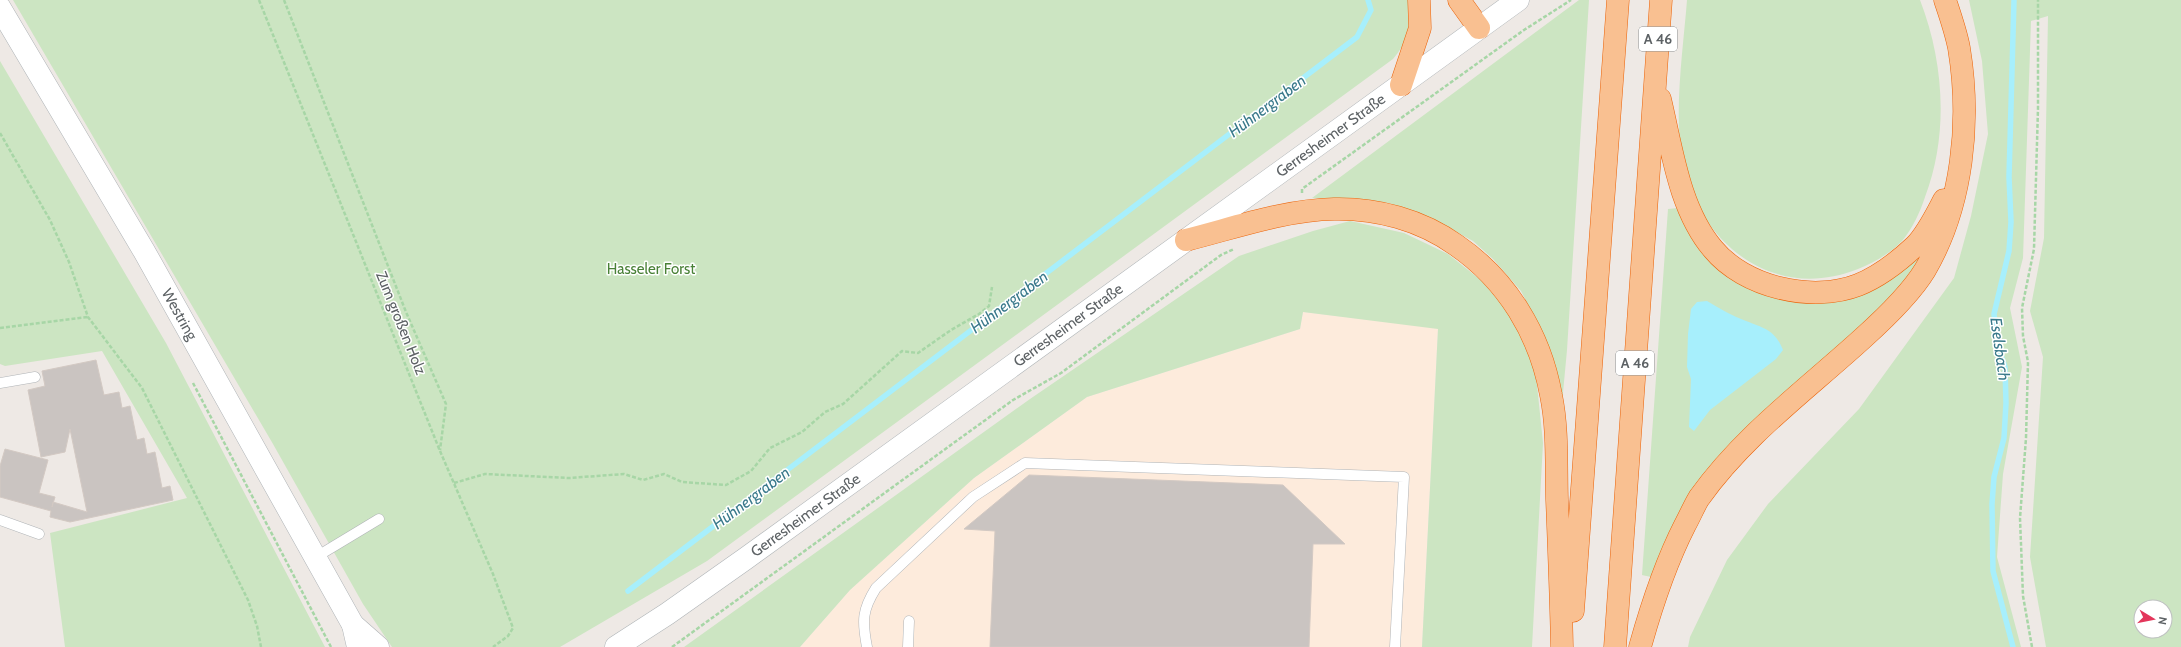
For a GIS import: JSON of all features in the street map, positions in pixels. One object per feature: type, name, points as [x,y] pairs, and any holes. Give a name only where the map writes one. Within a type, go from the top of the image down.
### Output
[{"type":"highway","points":[[1401,85],[1420,28],[1419,0]]},
{"type":"highway","points":[[1459,0],[1479,28]]},
{"type":"highway","points":[[1571,647],[1618,0]]},
{"type":"highway","name":"A 46","points":[[1614,647],[1661,0]]},
{"type":"highway","points":[[1640,647],[1652,604],[1670,555],[1698,500],[1741,448],[1774,414],[1864,338],[1903,297],[1924,272],[1940,240],[1958,176],[1964,139],[1964,99],[1959,46],[1945,0]]},
{"type":"highway","points":[[1656,79],[1680,181],[1695,224],[1713,250],[1742,273],[1773,287],[1804,292],[1830,291],[1857,285],[1886,268],[1915,245],[1958,176]]},
{"type":"highway","points":[[1186,240],[1300,212],[1334,209],[1358,210],[1385,214],[1417,223],[1446,238],[1474,257],[1498,281],[1516,305],[1544,360],[1552,397],[1555,438],[1562,647]]},
{"type":"main road","name":"Gerresheimer Straße","points":[[616,647],[667,614],[745,559],[1518,0]]},
{"type":"main road","name":"Westring","points":[[0,8],[144,251],[316,557],[353,625],[358,647]]},
{"type":"main road","name":"Westring","points":[[353,625],[378,647]]},
{"type":"lane","points":[[0,383],[35,377]]},
{"type":"lane","points":[[868,647],[863,625],[866,604],[876,588],[972,497],[1025,462],[1404,477],[1395,647]]},
{"type":"lane","points":[[316,557],[379,518]]},
{"type":"lane","points":[[0,520],[39,534]]},
{"type":"lane","points":[[908,647],[909,622]]},
{"type":"path","name":"Zum großen Holz","points":[[259,0],[440,451],[493,574],[513,628],[508,636],[493,647]]},
{"type":"path","points":[[284,0],[406,312],[446,404],[440,451]]},
{"type":"path","points":[[1300,212],[1302,189],[1524,30],[1571,0]]},
{"type":"path","points":[[2032,647],[2024,596],[2020,518],[2026,438],[2028,362],[2023,336],[2022,308],[2034,249],[2038,108],[2038,0]]},
{"type":"path","points":[[0,133],[50,220],[68,262],[88,317],[146,395],[248,600],[257,626],[261,647]]},
{"type":"path","points":[[672,647],[1013,400],[1061,373],[1221,256],[1239,246]]},
{"type":"path","points":[[454,483],[485,474],[569,478],[624,474],[643,480],[664,474],[682,482],[726,485],[751,471],[770,448],[802,432],[825,412],[843,404],[902,351],[918,353],[951,330],[979,314],[989,306],[992,287]]},
{"type":"path","points":[[0,328],[88,317]]},
{"type":"path","points":[[192,381],[330,647]]},
{"type":"shaded area","points":[[1303,312],[1438,328],[1422,647],[800,647],[850,590],[974,478],[1087,397],[1300,329]]},
{"type":"green space","name":"Hasseler Forst","points":[[13,0],[1412,0],[1412,16],[1406,39],[1393,59],[707,561],[560,647],[392,647],[363,604],[273,444]]},
{"type":"green space","points":[[1579,0],[1589,0],[1567,350],[1561,414],[1559,379],[1535,318],[1521,291],[1493,259],[1473,241],[1438,222],[1389,203],[1312,198]]},
{"type":"green space","points":[[1687,0],[1920,0],[1934,48],[1938,73],[1940,123],[1938,148],[1933,173],[1918,214],[1906,236],[1893,250],[1876,261],[1858,269],[1830,277],[1803,278],[1778,274],[1755,265],[1733,250],[1715,231],[1700,209],[1688,183],[1680,141],[1679,93]]},
{"type":"green space","points":[[1969,0],[2181,0],[2181,647],[2046,647],[2030,557],[2043,357],[2030,311],[2044,238],[2048,16],[2031,21],[2023,258],[2010,308],[2022,367],[2003,474],[1997,557],[2021,647],[1688,647],[1690,637],[1727,560],[1768,504],[1859,409],[1954,278],[1971,216],[1988,134],[1982,61]]},
{"type":"green space","points":[[0,61],[166,343],[325,647],[65,647],[50,533],[187,498],[102,351],[5,366],[0,364]]},
{"type":"green space","points":[[1678,208],[1703,249],[1816,298],[1932,238],[1900,292],[1785,397],[1651,577],[1642,575],[1668,209]]},
{"type":"green space","points":[[1350,221],[1404,233],[1448,254],[1482,281],[1515,320],[1536,375],[1543,443],[1532,647],[1422,647],[1438,329],[1303,312],[1300,329],[1087,397],[974,478],[850,590],[800,647],[684,647],[1030,399],[1239,256],[1313,231]]},
{"type":"water","points":[[1707,301],[1731,315],[1773,334],[1783,350],[1776,359],[1710,410],[1694,431],[1689,427],[1691,379],[1687,367],[1688,334],[1691,309],[1697,302]]},
{"type":"building","points":[[96,360],[104,395],[119,392],[122,408],[130,406],[137,440],[144,438],[147,454],[155,452],[162,488],[170,486],[173,500],[70,522],[50,517],[51,511],[0,497],[0,466],[5,449],[48,460],[39,493],[55,497],[53,502],[87,512],[70,429],[65,452],[41,457],[28,390],[45,386],[42,371]]},
{"type":"building","points":[[1029,475],[1283,485],[1345,544],[1313,544],[1309,647],[990,647],[995,531],[964,529]]},
{"type":"waterway","name":"Hühnergraben","points":[[628,591],[1357,37],[1371,10],[1368,0]]},
{"type":"waterway","name":"Eselsbach","points":[[2013,647],[1993,571],[1992,504],[1994,477],[2004,438],[2006,403],[2005,367],[1997,343],[1994,314],[2009,251],[2011,222],[2009,177],[2014,0]]}]
